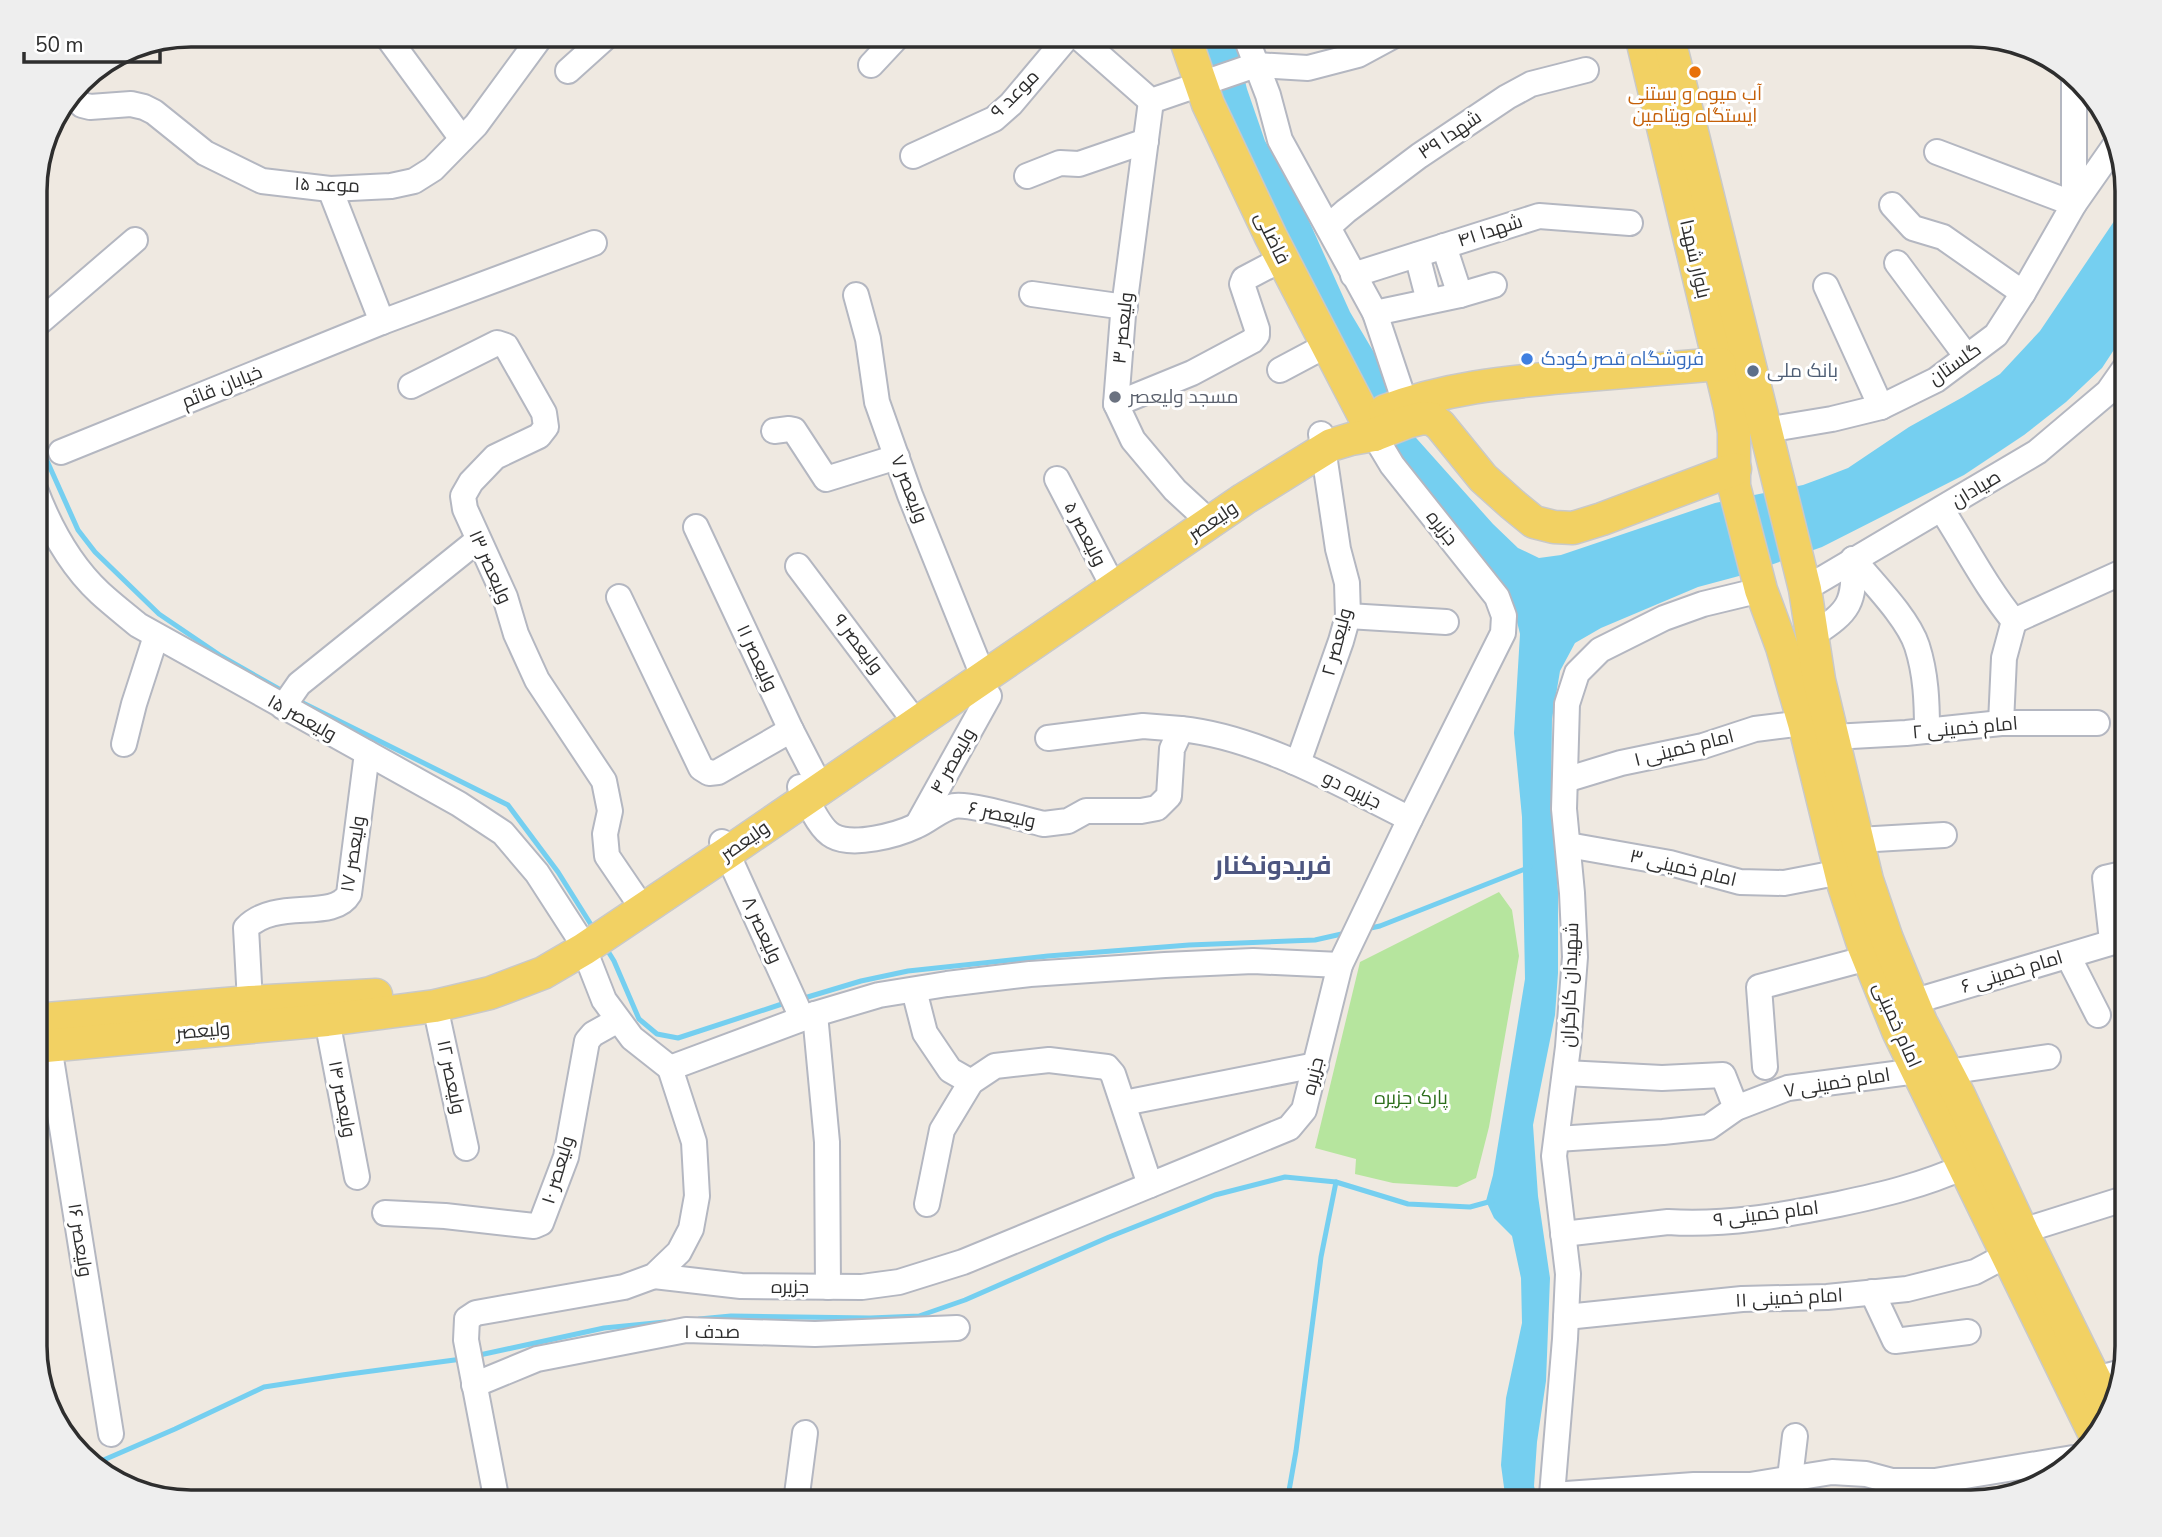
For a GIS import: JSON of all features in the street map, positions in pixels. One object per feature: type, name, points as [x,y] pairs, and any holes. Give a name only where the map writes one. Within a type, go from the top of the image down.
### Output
[{"type":"main road","name":"فاضلی","points":[[1188,47],[1208,104],[1282,259],[1372,426]]},
{"type":"main road","name":"بلوار شهدا","points":[[1647,47],[1668,91],[1770,444],[1805,589]]},
{"type":"main road","name":"بلوار شهدا","points":[[1668,47],[1668,91],[1732,420],[1735,477],[1761,590]]},
{"type":"main road","points":[[1720,365],[1525,380],[1468,388],[1417,398],[1404,410],[1432,419],[1440,425],[1483,478],[1534,522],[1554,527],[1573,528],[1735,477]]},
{"type":"main road","points":[[1466,457],[1459,437],[1458,422],[1468,388]]},
{"type":"main road","name":"ولیعصر","points":[[48,1037],[327,1020],[435,1006],[500,989],[543,973],[592,936],[913,718],[985,679],[1111,583],[1322,441],[1372,426],[1404,410]]},
{"type":"main road","name":"امام خمینی","points":[[1805,589],[1819,680],[1867,880],[1912,1002],[1963,1167],[2107,1385]]},
{"type":"main road","name":"امام خمینی","points":[[1761,590],[1782,647],[1841,872],[1868,958],[1898,1031],[1939,1087],[2014,1243],[2091,1424]]},
{"type":"main road","name":"ولیعصر","points":[[48,1037],[250,1002],[386,995],[487,981],[592,936]]},
{"type":"street","points":[[395,47],[462,139]]},
{"type":"street","name":"موعد ۱۵","points":[[79,102],[90,107],[131,104],[144,107],[205,153],[262,181],[330,189],[391,186],[414,181],[433,169],[476,125],[533,47]]},
{"type":"street","points":[[568,71],[595,47]]},
{"type":"street","points":[[871,65],[888,47]]},
{"type":"street","name":"موعد ۹","points":[[913,156],[994,119],[1011,104],[1059,47]]},
{"type":"street","points":[[1091,47],[1151,101],[1256,65],[1308,68],[1358,55],[1373,47]]},
{"type":"street","points":[[1249,47],[1268,95],[1280,140],[1375,313],[1404,410]]},
{"type":"street","name":"شهدا ۳۹","points":[[1328,227],[1419,156],[1507,97],[1531,84],[1586,70]]},
{"type":"street","name":"گلستان","points":[[2074,90],[2074,204]]},
{"type":"street","name":"ولیعصر ۳","points":[[1116,404],[1125,307],[1151,101]]},
{"type":"street","points":[[1027,176],[1060,163],[1079,164],[1146,141]]},
{"type":"street","points":[[1937,152],[2074,204]]},
{"type":"street","name":"گلستان","points":[[1770,444],[1832,419],[1881,407],[1936,380],[1996,335],[2074,204],[2110,153]]},
{"type":"street","points":[[330,189],[383,322]]},
{"type":"street","points":[[1892,205],[1913,228],[1942,237],[2023,293]]},
{"type":"street","name":"شهدا ۴۱","points":[[1353,275],[1539,216],[1630,223]]},
{"type":"street","points":[[48,315],[135,240]]},
{"type":"street","name":"خیابان قائم","points":[[61,452],[383,322],[594,243]]},
{"type":"street","points":[[1444,246],[1460,295]]},
{"type":"street","points":[[1417,255],[1429,301]]},
{"type":"street","points":[[1205,519],[1175,490],[1133,440],[1116,404],[1192,373],[1252,341],[1258,329],[1242,284],[1244,279],[1282,259]]},
{"type":"street","points":[[1897,263],[1967,357]]},
{"type":"street","points":[[1375,313],[1494,285]]},
{"type":"street","points":[[1826,286],[1881,407]]},
{"type":"street","points":[[1032,294],[1125,307]]},
{"type":"street","name":"ولیعصر ۷","points":[[856,295],[867,339],[877,402],[985,679]]},
{"type":"street","name":"ولیعصر ۱۳","points":[[411,386],[497,343],[506,345],[526,376],[544,413],[546,426],[539,436],[495,457],[471,482],[463,496],[465,509],[505,597],[516,634],[537,680],[604,781],[610,811],[605,834],[607,856],[640,904]]},
{"type":"street","points":[[1280,369],[1327,345]]},
{"type":"street","name":"صیادان","points":[[1805,589],[2038,452],[2108,391],[2115,381]]},
{"type":"street","name":"جزیره","points":[[654,1276],[741,1286],[862,1287],[900,1282],[963,1262],[1289,1128],[1304,1111],[1345,954],[1503,633],[1504,616],[1497,597],[1392,465],[1372,426]]},
{"type":"street","points":[[774,432],[794,430],[826,479],[897,457]]},
{"type":"street","name":"ولیعصر ۲","points":[[1294,761],[1299,760],[1348,616],[1347,583],[1338,550],[1322,441]]},
{"type":"street","name":"ولیعصر ۵","points":[[1057,479],[1111,583]]},
{"type":"street","points":[[1941,510],[1972,556],[1994,598],[2014,621]]},
{"type":"street","name":"ولیعصر ۱۵","points":[[48,517],[72,560],[99,592],[138,625],[288,699],[367,753],[460,804],[503,833],[592,936]]},
{"type":"street","name":"ولیعصر ۱۱","points":[[696,527],[791,730],[811,788]]},
{"type":"street","points":[[288,699],[390,608],[478,540]]},
{"type":"street","points":[[1813,635],[1832,623],[1850,603],[1854,587],[1853,559]]},
{"type":"street","points":[[1853,559],[1902,619],[1916,643],[1927,688],[1927,731]]},
{"type":"street","name":"ولیعصر ۹","points":[[798,566],[913,718]]},
{"type":"street","points":[[2014,621],[2115,575]]},
{"type":"street","name":"شهیدان کارگران","points":[[1554,1490],[1568,1275],[1554,1156],[1565,1073],[1575,957],[1564,809],[1567,704],[1577,673],[1600,650],[1664,618],[1703,604],[1761,590]]},
{"type":"street","points":[[619,597],[701,768],[709,773],[718,772],[791,730]]},
{"type":"street","points":[[1348,616],[1446,622]]},
{"type":"street","points":[[2001,723],[2004,658],[2014,621]]},
{"type":"street","points":[[124,744],[156,636]]},
{"type":"street","name":"ولیعصر ۴","points":[[916,826],[985,679]]},
{"type":"street","name":"امام خمینی ۱","points":[[1565,780],[1621,764],[1703,746],[1755,729],[1804,723]]},
{"type":"street","name":"امام خمینی ۲","points":[[1833,737],[2001,723],[2097,723]]},
{"type":"street","points":[[1048,738],[1143,726],[1181,729],[1222,736],[1294,761]]},
{"type":"street","name":"ولیعصر ۶","points":[[811,788],[816,817],[831,836],[847,841],[887,836],[916,826],[940,811],[957,805],[1044,824],[1068,821],[1086,811],[1140,811],[1157,808],[1169,796],[1172,749],[1181,729]]},
{"type":"street","name":"ولیعصر ۱۷","points":[[250,1002],[246,928],[258,918],[269,914],[334,908],[345,902],[349,894],[367,753]]},
{"type":"street","name":"جزیره دو","points":[[1294,761],[1410,819]]},
{"type":"street","points":[[1858,840],[1944,835]]},
{"type":"street","name":"امام خمینی ۳","points":[[1568,845],[1670,863],[1740,882],[1784,883],[1841,872]]},
{"type":"street","name":"ولیعصر ۸","points":[[725,848],[801,1009],[827,1142],[828,1287]]},
{"type":"street","points":[[2115,876],[2105,878],[2115,922]]},
{"type":"street","points":[[495,1490],[466,1340],[467,1319],[475,1313],[625,1287],[654,1276],[679,1252],[691,1229],[697,1196],[694,1142],[670,1068],[632,1038],[604,1000],[592,936]]},
{"type":"street","name":"امام خمینی ۶","points":[[1912,1002],[2115,941]]},
{"type":"street","points":[[670,1068],[801,1009],[879,995],[1030,974],[1345,954]]},
{"type":"street","points":[[2068,956],[2098,1015]]},
{"type":"street","points":[[1765,1067],[1759,987],[1868,958]]},
{"type":"street","points":[[914,990],[925,1033],[950,1070],[971,1083]]},
{"type":"street","name":"ولیعصر ۱۲","points":[[435,1006],[466,1148]]},
{"type":"street","name":"ولیعصر ۱۴","points":[[327,1020],[357,1177]]},
{"type":"street","name":"ولیعصر ۱۰","points":[[385,1213],[445,1216],[528,1226],[541,1223],[566,1157],[587,1041],[593,1034],[618,1020]]},
{"type":"street","name":"امام خمینی ۷","points":[[1557,1139],[1709,1126],[1736,1108],[1788,1088],[1939,1087],[2048,1057]]},
{"type":"street","points":[[927,1204],[942,1130],[971,1083],[995,1066],[1049,1060],[1107,1067],[1113,1074],[1150,1185]]},
{"type":"street","points":[[1124,1103],[1315,1065]]},
{"type":"street","points":[[1565,1073],[1662,1078],[1723,1075],[1736,1108]]},
{"type":"street","name":"ولیعصر ۱۶","points":[[48,1083],[111,1434]]},
{"type":"street","name":"امام خمینی ۹","points":[[1563,1234],[1668,1222],[1737,1220],[1793,1213],[1914,1186],[1963,1167]]},
{"type":"street","name":"امام خمینی ۱۱","points":[[1566,1317],[1742,1299],[1826,1297],[1907,1289],[1975,1272],[2014,1243],[2115,1203]]},
{"type":"street","points":[[1872,1292],[1895,1341],[1968,1332]]},
{"type":"street","name":"صدف ۱","points":[[473,1378],[537,1359],[686,1330],[815,1334],[957,1328]]},
{"type":"street","points":[[797,1490],[804,1433]]},
{"type":"street","points":[[1791,1490],[1795,1436]]},
{"type":"street","points":[[1644,1490],[1694,1485],[1750,1485],[1791,1490],[1832,1472],[1866,1474],[1892,1481],[1935,1481],[2057,1461]]},
{"type":"green space","name":"پارک جزیره","points":[[1499,892],[1512,910],[1519,956],[1489,1127],[1476,1178],[1457,1187],[1393,1183],[1355,1174],[1356,1159],[1315,1148],[1360,962]]},
{"type":"water","points":[[1199,47],[1235,47],[1265,141],[1296,192],[1350,312],[1382,366],[1409,430],[1493,524],[1518,548],[1539,558],[1561,555],[1715,503],[1803,485],[1848,468],[1909,427],[2000,374],[2040,331],[2115,220],[2115,348],[2102,368],[2066,402],[2024,435],[1964,475],[1822,547],[1739,576],[1698,587],[1601,628],[1575,643],[1560,671],[1552,719],[1551,799],[1558,891],[1558,973],[1555,1015],[1533,1125],[1538,1196],[1550,1278],[1546,1381],[1537,1442],[1535,1490],[1504,1490],[1501,1465],[1506,1398],[1522,1323],[1521,1278],[1512,1236],[1494,1218],[1486,1201],[1493,1175],[1525,979],[1522,817],[1514,733],[1520,634],[1511,597],[1449,526],[1389,447],[1235,142]]},
{"type":"waterway","points":[[48,463],[78,530],[95,552],[159,614],[221,656],[286,693]]},
{"type":"waterway","points":[[297,700],[508,805],[558,872],[595,931]]},
{"type":"waterway","points":[[1366,929],[1380,926],[1530,867]]},
{"type":"waterway","points":[[801,999],[861,981],[908,971],[1189,945],[1315,940],[1346,933]]},
{"type":"waterway","points":[[606,948],[639,1019],[657,1034],[678,1038],[788,1002]]},
{"type":"waterway","points":[[699,1319],[731,1316],[919,1316],[965,1300],[1109,1237],[1215,1195],[1285,1177],[1336,1182],[1408,1204],[1470,1207],[1492,1201]]},
{"type":"waterway","points":[[1289,1490],[1321,1257],[1336,1182]]},
{"type":"waterway","points":[[475,1356],[604,1328],[665,1322]]},
{"type":"waterway","points":[[104,1460],[264,1387],[462,1359]]},
{"type":"place","name":"آب میوه و بستنی ایستگاه ویتامین","points":[[1695,72]]},
{"type":"place","name":"فروشگاه قصر کودک","points":[[1527,359]]},
{"type":"place","name":"بانک ملی","points":[[1753,371]]},
{"type":"place","name":"مسجد ولیعصر","points":[[1115,397]]},
{"type":"district","name":"فریدونکنار","points":[[1273,865]]}]
